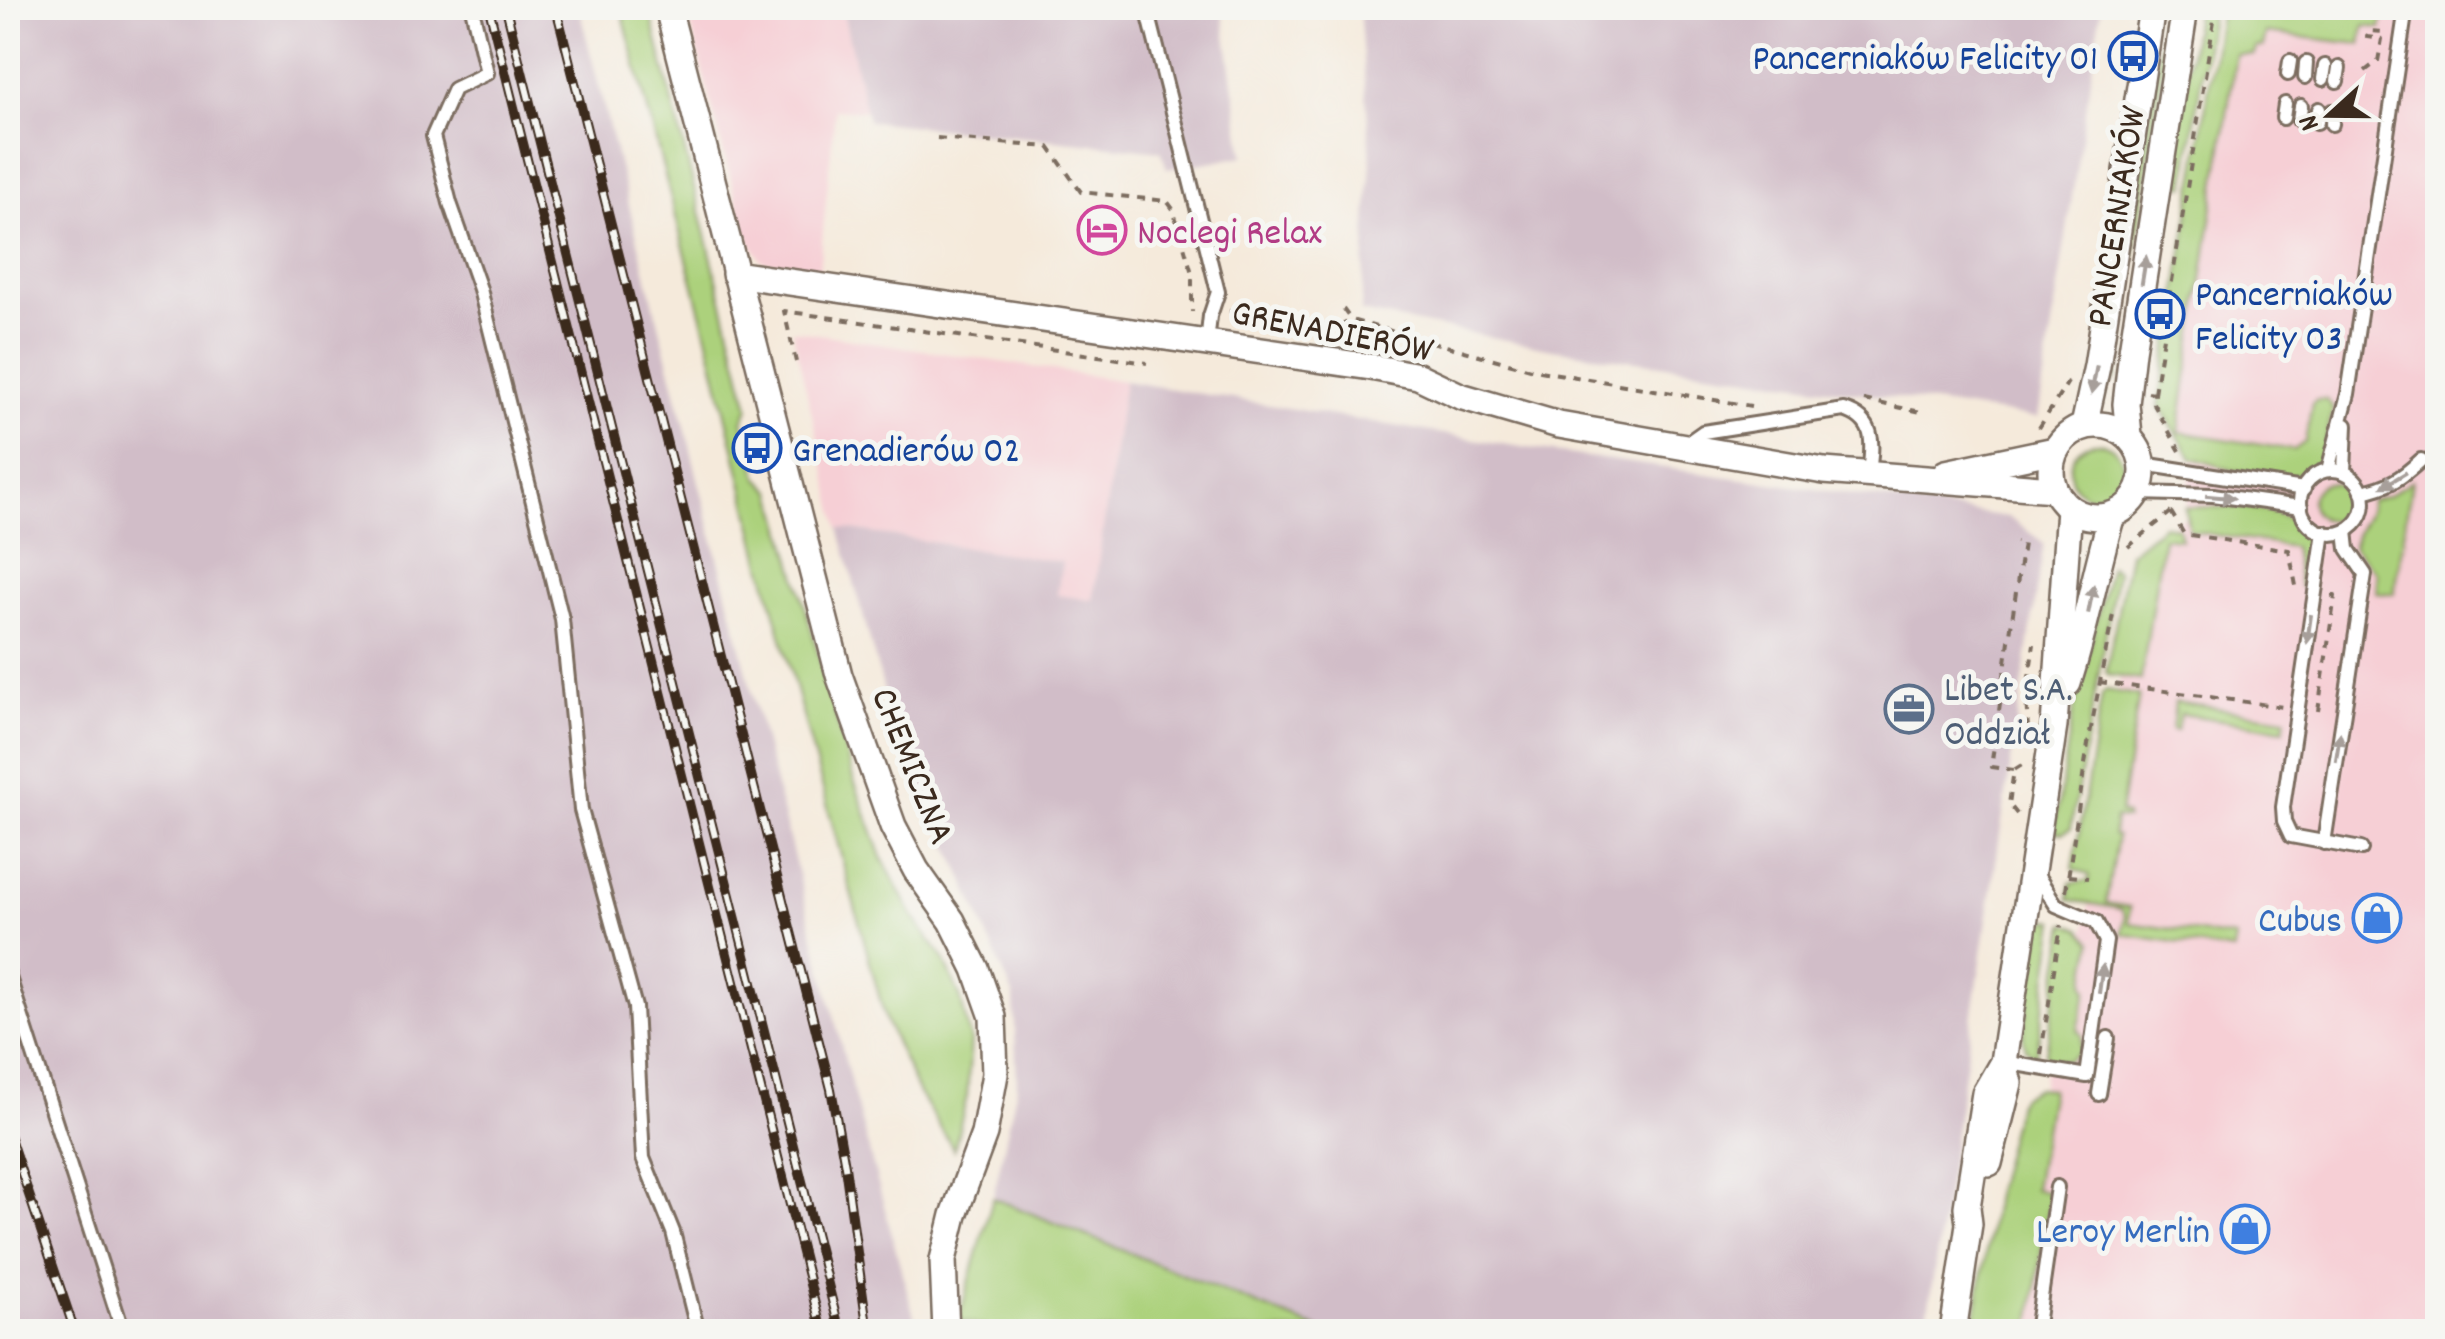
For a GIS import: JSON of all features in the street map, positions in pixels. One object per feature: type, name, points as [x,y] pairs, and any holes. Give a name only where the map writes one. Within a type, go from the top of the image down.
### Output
[{"type":"street","name":"CHEMICZNA","points":[[668,8],[834,656],[893,826],[916,870],[952,921],[976,968],[993,1018],[994,1074],[984,1134],[960,1198],[943,1260],[946,1332]]},
{"type":"street","name":"PANCERNIAKÓW","points":[[2084,426],[2094,384],[2152,8]]},
{"type":"street","name":"PANCERNIAKÓW","points":[[2128,436],[2128,389],[2184,8]]},
{"type":"street","name":"GRENADIERÓW","points":[[735,274],[1418,376],[1460,396],[1558,425],[1824,472],[1912,478]]},
{"type":"street","points":[[1912,478],[2062,499],[2082,515],[2112,515],[2138,493],[2143,464],[2128,436],[2100,424],[2084,426],[2062,439],[2051,462],[2062,499],[2054,726],[2003,1062],[1985,1093],[1953,1332]]},
{"type":"street","points":[[1912,478],[2055,450]]},
{"type":"street","points":[[2054,726],[2084,633],[2112,515]]},
{"type":"lane","points":[[472,8],[487,72],[454,89],[433,136],[450,203],[480,288],[562,619],[581,810],[635,1007],[643,1158],[673,1232],[698,1332]]},
{"type":"lane","points":[[1147,8],[1218,292],[1207,343]]},
{"type":"lane","points":[[2344,472],[2348,394],[2406,8]]},
{"type":"lane","points":[[2328,470],[2348,394]]},
{"type":"lane","points":[[1684,446],[1703,432],[1844,410],[1859,415],[1868,428],[1872,444],[1869,475]]},
{"type":"lane","points":[[2362,492],[2384,488],[2421,460]]},
{"type":"lane","points":[[2143,464],[2304,489]]},
{"type":"lane","points":[[2328,470],[2344,472],[2362,492],[2363,510],[2354,526],[2324,532],[2308,523],[2301,506],[2304,489],[2309,480],[2328,470]]},
{"type":"lane","points":[[2138,493],[2213,495],[2301,506]]},
{"type":"lane","points":[[2324,843],[2366,574],[2348,550],[2346,530]]},
{"type":"lane","points":[[2324,532],[2284,821],[2291,836],[2361,849]]},
{"type":"lane","points":[[2003,1062],[2087,1076],[2106,941],[2096,922],[2064,910],[2044,891],[2032,864]]},
{"type":"lane","points":[[8,974],[123,1332]]},
{"type":"lane","points":[[2099,1094],[2108,1038]]},
{"type":"lane","points":[[2036,1332],[2057,1186]]},
{"type":"path","points":[[2180,470],[2182,454],[2153,402],[2216,8]]},
{"type":"path","points":[[2365,71],[2378,61],[2382,39],[2368,37],[2369,31],[2385,32]]},
{"type":"path","points":[[937,138],[1050,147],[1082,192],[1167,202],[1173,209],[1192,273],[1192,314],[1210,316],[1232,310],[1339,327],[1351,320]]},
{"type":"path","points":[[1344,309],[1351,320],[1534,370],[1753,406]]},
{"type":"path","points":[[796,362],[784,311],[1147,363]]},
{"type":"path","points":[[2038,430],[2071,379],[2094,384]]},
{"type":"path","points":[[2128,389],[2154,393]]},
{"type":"path","points":[[1851,397],[1921,412]]},
{"type":"path","points":[[2099,557],[2120,560],[2123,552],[2176,508],[2178,494]]},
{"type":"path","points":[[2171,512],[2184,534],[2289,550],[2297,591],[2335,596],[2318,712]]},
{"type":"path","points":[[2016,542],[2024,543],[1991,767],[2017,769],[2009,804],[2018,818]]},
{"type":"path","points":[[2039,1068],[2114,609]]},
{"type":"path","points":[[2100,682],[2343,714]]},
{"type":"path","points":[[2430,726],[2438,728]]},
{"type":"path","points":[[2429,734],[2438,735]]},
{"type":"path","points":[[2068,876],[2088,878]]},
{"type":"shaded area","points":[[8,8],[579,8],[855,1099],[918,1331],[8,1332]]},
{"type":"shaded area","points":[[686,8],[842,8],[866,111],[835,109],[819,272],[762,261],[745,233]]},
{"type":"shaded area","points":[[842,8],[1222,8],[1244,156],[1167,169],[1161,151],[868,121]]},
{"type":"shaded area","points":[[1359,8],[2101,8],[2038,418],[1552,349],[1361,312],[1371,160]]},
{"type":"shaded area","points":[[2229,8],[2437,8],[2437,1331],[2001,1332],[2046,1062],[2067,1065],[2138,547],[2185,517],[2192,458],[2165,415]]},
{"type":"shaded area","points":[[792,330],[1124,381],[1093,600],[1057,595],[1061,562],[839,528]]},
{"type":"shaded area","points":[[1124,381],[1540,450],[2008,517],[2044,543],[1925,1331],[1104,1331],[993,1198],[1017,1086],[1014,997],[887,702],[839,528],[1062,562],[1057,595],[1093,600]]},
{"type":"green space","points":[[621,8],[649,8],[749,407],[743,421],[758,477],[773,492],[853,778],[883,860],[916,921],[944,959],[960,997],[971,1041],[967,1096],[954,1150],[918,1092],[886,1021],[762,565],[709,343]]},
{"type":"green space","points":[[2165,8],[2172,8],[2115,381],[2107,380]]},
{"type":"green space","points":[[2197,8],[2212,8],[2185,186],[2170,182]]},
{"type":"green space","points":[[2221,8],[2384,8],[2381,28],[2364,26],[2361,44],[2266,33],[2263,47],[2256,47],[2254,55],[2236,54],[2179,432],[2294,450],[2305,442],[2312,404],[2327,400],[2333,409],[2322,457],[2308,469],[2276,478],[2192,458],[2159,406]]},
{"type":"green space","points":[[2097,443],[2116,451],[2124,470],[2116,489],[2097,497],[2078,489],[2070,470],[2078,451]]},
{"type":"green space","points":[[2412,480],[2394,594],[2376,592],[2376,573],[2353,547],[2354,541],[2370,501],[2388,496]]},
{"type":"green space","points":[[2330,483],[2343,489],[2349,502],[2343,515],[2330,521],[2317,515],[2311,502],[2317,489]]},
{"type":"green space","points":[[2185,507],[2258,509],[2291,520],[2302,532],[2309,549],[2305,589],[2299,586],[2293,547],[2189,531]]},
{"type":"green space","points":[[2163,525],[2178,527],[2181,539],[2163,537],[2141,680],[2109,675],[2106,672],[2129,553]]},
{"type":"green space","points":[[2110,566],[2117,571],[2071,828],[2063,833],[2054,832],[2073,713]]},
{"type":"green space","points":[[2106,690],[2139,695],[2120,813],[2126,819],[2115,818],[2113,835],[2117,836],[2106,903],[2130,907],[2129,923],[2235,938],[2233,951],[2122,934],[2125,916],[2121,909],[2069,900],[2071,883],[2089,881],[2089,874],[2073,869],[2102,694]]},
{"type":"green space","points":[[2175,702],[2286,718],[2284,729],[2180,714],[2177,731],[2172,730]]},
{"type":"green space","points":[[2056,921],[2036,1057],[2026,1049],[2023,1036],[2040,928]]},
{"type":"green space","points":[[2066,923],[2081,929],[2092,942],[2085,985],[2088,990],[2078,1029],[2082,1035],[2080,1053],[2068,1061],[2045,1058]]},
{"type":"green space","points":[[2037,1088],[2051,1089],[2034,1189],[2050,1193],[2030,1331],[1973,1332],[1996,1188],[2017,1104]]},
{"type":"green space","points":[[993,1198],[1322,1331],[989,1332],[987,1327],[958,1321]]},
{"type":"railway","points":[[489,8],[822,1332]]},
{"type":"railway","points":[[506,8],[840,1332]]},
{"type":"railway","points":[[556,8],[831,1089],[868,1332]]},
{"type":"railway","points":[[8,1132],[75,1332]]},
{"type":"railway","points":[[8,1304],[17,1332]]},
{"type":"place","name":"Pancerniaków Felicity 01","points":[[2133,56]]},
{"type":"place","name":"Noclegi Relax","points":[[1102,230]]},
{"type":"place","name":"Pancerniaków Felicity 03","points":[[2160,314]]},
{"type":"place","name":"Grenadierów 02","points":[[757,448]]},
{"type":"place","name":"Libet S.A. Oddział","points":[[1909,709]]},
{"type":"place","name":"Cubus","points":[[2377,918]]},
{"type":"place","name":"Leroy Merlin","points":[[2245,1229]]}]
